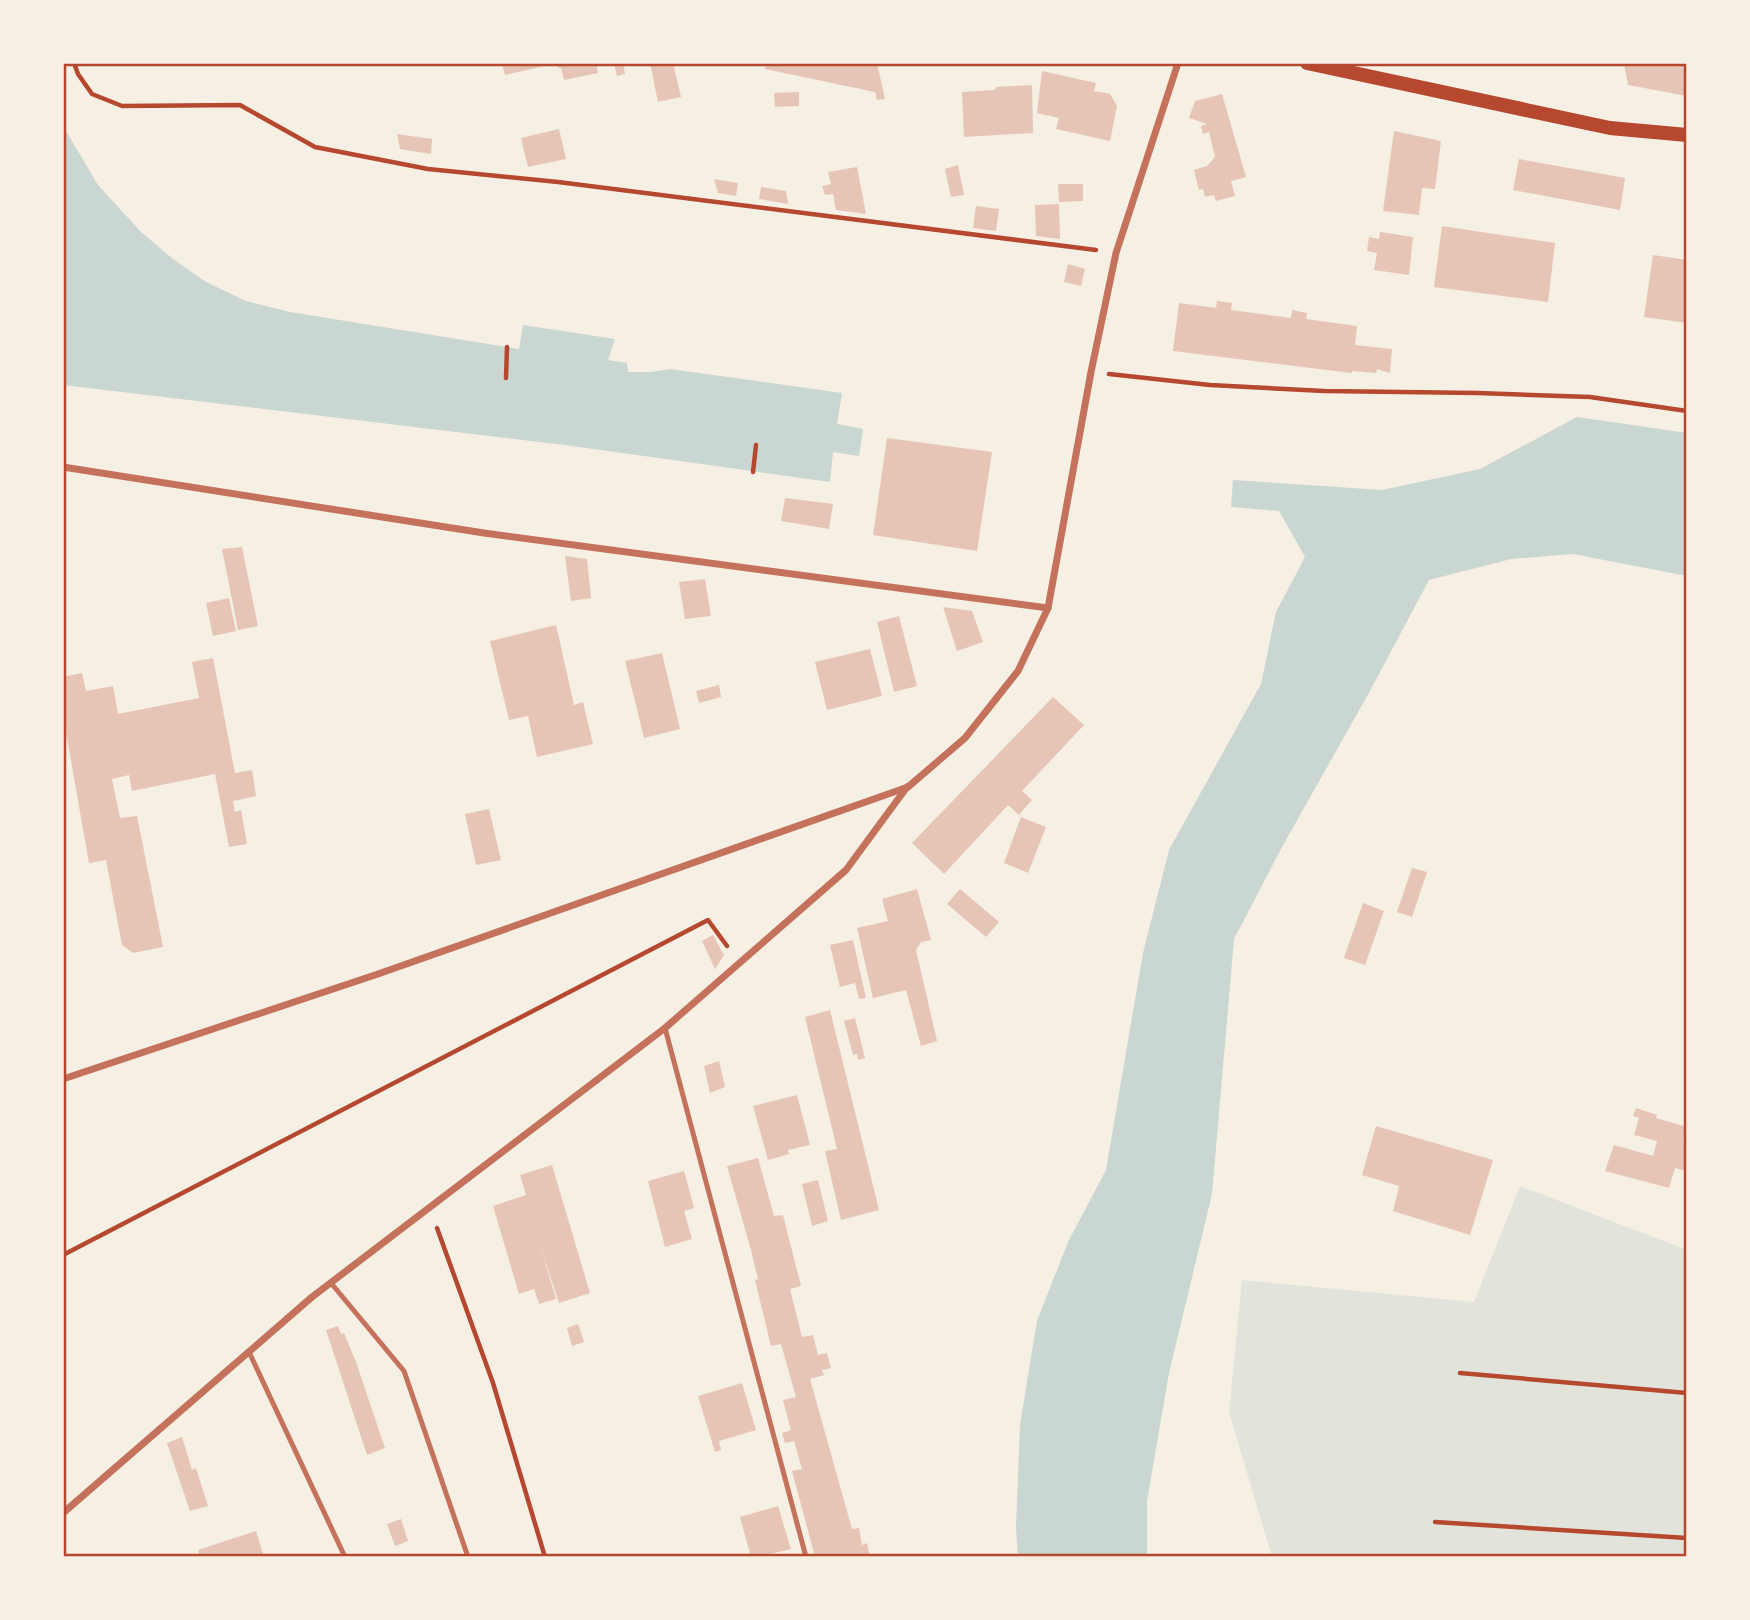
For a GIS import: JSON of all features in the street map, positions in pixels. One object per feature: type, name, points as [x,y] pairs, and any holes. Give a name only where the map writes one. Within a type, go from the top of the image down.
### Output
[{"type":"main road","points":[[1307,63],[1610,128],[1687,135]]},
{"type":"street","points":[[63,1513],[331,1283],[665,1028],[846,870],[908,787],[965,738],[1018,671],[1048,608],[1091,372],[1116,253],[1178,63]]},
{"type":"street","points":[[63,467],[484,533],[1048,608]]},
{"type":"street","points":[[63,1079],[390,970],[908,787]]},
{"type":"lane","points":[[665,1028],[806,1557]]},
{"type":"lane","points":[[331,1283],[404,1371],[468,1557]]},
{"type":"lane","points":[[249,1352],[345,1557]]},
{"type":"path","points":[[74,63],[92,94],[122,106],[240,105],[314,147],[428,169],[558,182],[1116,253]]},
{"type":"path","points":[[506,378],[507,347]]},
{"type":"path","points":[[1091,372],[1210,385],[1324,391],[1590,397],[1687,411]]},
{"type":"path","points":[[753,472],[756,445]]},
{"type":"path","points":[[63,1255],[708,920],[740,963]]},
{"type":"path","points":[[430,1207],[494,1383],[545,1557]]},
{"type":"path","points":[[1460,1373],[1687,1393]]},
{"type":"path","points":[[1435,1521],[1687,1538]]},
{"type":"shaded area","points":[[63,126],[98,185],[141,232],[206,282],[246,301],[290,312],[519,349],[523,325],[615,339],[608,360],[627,363],[628,372],[670,369],[842,393],[837,424],[863,429],[859,456],[833,452],[830,482],[565,445],[63,385]]},
{"type":"shaded area","points":[[1577,417],[1687,433],[1687,576],[1573,554],[1511,559],[1429,580],[1234,939],[1212,1194],[1169,1373],[1147,1501],[1147,1557],[1018,1557],[1016,1527],[1020,1425],[1037,1321],[1068,1242],[1106,1170],[1143,953],[1169,850],[1261,684],[1276,612],[1305,557],[1279,511],[1231,507],[1233,480],[1382,490],[1480,469]]},
{"type":"shaded area","points":[[1520,1186],[1687,1250],[1687,1557],[1272,1557],[1229,1412],[1242,1280],[1474,1302]]},
{"type":"building","points":[[502,63],[544,63],[545,66],[505,75]]},
{"type":"building","points":[[557,63],[596,63],[598,73],[564,80]]},
{"type":"building","points":[[614,63],[623,63],[625,74],[617,76]]},
{"type":"building","points":[[650,63],[673,63],[681,97],[658,102]]},
{"type":"building","points":[[766,63],[877,63],[885,99],[877,100],[875,92],[765,69]]},
{"type":"building","points":[[1624,63],[1687,63],[1687,96],[1628,85]]},
{"type":"building","points":[[1042,71],[1096,83],[1094,91],[1110,94],[1117,106],[1110,141],[1056,129],[1059,118],[1037,113]]},
{"type":"building","points":[[1032,85],[1033,133],[964,137],[962,92]]},
{"type":"building","points":[[799,92],[799,106],[775,107],[774,93]]},
{"type":"building","points":[[1222,94],[1246,177],[1231,181],[1235,196],[1216,201],[1214,195],[1205,197],[1203,189],[1199,190],[1194,170],[1207,166],[1215,157],[1209,132],[1203,134],[1201,126],[1207,124],[1189,118],[1195,101]]},
{"type":"building","points":[[559,129],[566,159],[528,167],[521,138]]},
{"type":"building","points":[[1394,131],[1441,141],[1435,189],[1422,188],[1419,215],[1383,211]]},
{"type":"building","points":[[397,134],[432,139],[431,154],[400,149]]},
{"type":"building","points":[[1519,159],[1625,178],[1620,210],[1513,190]]},
{"type":"building","points":[[958,165],[964,195],[951,197],[945,169]]},
{"type":"building","points":[[857,167],[866,214],[836,210],[833,194],[825,195],[822,186],[831,184],[828,172]]},
{"type":"building","points":[[714,179],[738,183],[736,196],[718,193]]},
{"type":"building","points":[[1058,184],[1083,184],[1083,201],[1059,202]]},
{"type":"building","points":[[761,187],[786,191],[788,204],[759,199]]},
{"type":"building","points":[[1059,204],[1060,239],[1036,236],[1035,205]]},
{"type":"building","points":[[976,206],[999,209],[996,231],[973,228]]},
{"type":"building","points":[[1442,226],[1555,243],[1548,302],[1434,287]]},
{"type":"building","points":[[1380,232],[1413,237],[1409,275],[1374,270],[1377,253],[1367,251],[1369,237],[1379,239]]},
{"type":"building","points":[[1653,255],[1687,260],[1687,323],[1644,317]]},
{"type":"building","points":[[1068,264],[1085,269],[1081,286],[1064,282]]},
{"type":"building","points":[[1217,301],[1232,303],[1231,310],[1291,318],[1292,310],[1307,313],[1306,319],[1357,326],[1355,345],[1392,349],[1390,373],[1377,369],[1376,373],[1352,373],[1173,351],[1179,303],[1216,308]]},
{"type":"building","points":[[887,438],[992,452],[977,551],[873,535]]},
{"type":"building","points":[[785,498],[833,504],[829,529],[781,521]]},
{"type":"building","points":[[242,547],[258,626],[238,630],[222,549]]},
{"type":"building","points":[[565,556],[587,559],[591,598],[571,601]]},
{"type":"building","points":[[705,579],[711,616],[685,619],[679,582]]},
{"type":"building","points":[[229,598],[236,631],[213,636],[206,603]]},
{"type":"building","points":[[943,607],[972,611],[983,642],[957,651]]},
{"type":"building","points":[[899,616],[917,686],[894,692],[877,622]]},
{"type":"building","points":[[556,625],[574,705],[583,702],[593,744],[537,757],[528,716],[509,720],[490,641]]},
{"type":"building","points":[[870,649],[882,696],[827,710],[815,662]]},
{"type":"building","points":[[662,653],[680,729],[644,738],[625,661]]},
{"type":"building","points":[[213,658],[235,773],[252,770],[256,796],[233,801],[235,812],[241,810],[247,844],[229,847],[215,774],[132,791],[129,775],[112,779],[120,818],[137,816],[163,947],[133,953],[122,945],[106,860],[89,863],[63,715],[63,677],[82,673],[86,691],[113,686],[118,714],[199,698],[192,662]]},
{"type":"building","points":[[719,685],[721,697],[699,703],[696,691]]},
{"type":"building","points":[[1053,697],[1084,725],[1022,791],[1032,800],[1019,815],[1008,805],[944,874],[912,843]]},
{"type":"building","points":[[489,809],[501,860],[476,865],[465,814]]},
{"type":"building","points":[[1021,817],[1046,827],[1028,873],[1004,863]]},
{"type":"building","points":[[1412,868],[1427,872],[1412,917],[1397,912]]},
{"type":"building","points":[[917,889],[931,940],[921,942],[916,950],[937,1041],[921,1046],[906,990],[873,998],[857,928],[888,921],[882,899]]},
{"type":"building","points":[[960,889],[999,922],[986,937],[947,904]]},
{"type":"building","points":[[1363,903],[1384,911],[1365,965],[1344,958]]},
{"type":"building","points":[[713,935],[724,955],[715,969],[702,941]]},
{"type":"building","points":[[853,940],[866,998],[859,999],[855,983],[840,987],[830,945]]},
{"type":"building","points":[[830,1010],[879,1210],[841,1220],[825,1151],[837,1149],[805,1017]]},
{"type":"building","points":[[855,1018],[865,1058],[858,1060],[857,1054],[853,1055],[844,1021]]},
{"type":"building","points":[[719,1061],[725,1087],[710,1093],[704,1066]]},
{"type":"building","points":[[797,1095],[810,1145],[788,1150],[789,1154],[768,1160],[753,1106]]},
{"type":"building","points":[[1636,1108],[1657,1115],[1656,1118],[1687,1127],[1683,1142],[1687,1143],[1687,1171],[1675,1168],[1669,1188],[1605,1171],[1614,1145],[1653,1156],[1657,1141],[1634,1135],[1639,1118],[1633,1116]]},
{"type":"building","points":[[1376,1126],[1493,1160],[1470,1235],[1393,1211],[1399,1186],[1362,1175]]},
{"type":"building","points":[[758,1158],[774,1216],[783,1215],[801,1286],[790,1289],[802,1337],[813,1335],[818,1355],[827,1353],[831,1368],[822,1370],[824,1375],[810,1379],[852,1529],[859,1528],[862,1545],[867,1543],[870,1557],[815,1557],[792,1471],[802,1469],[794,1441],[785,1443],[782,1433],[791,1430],[783,1400],[796,1397],[781,1344],[771,1346],[755,1280],[758,1279],[751,1250],[727,1166]]},
{"type":"building","points":[[552,1165],[590,1293],[559,1303],[541,1248],[556,1299],[539,1304],[534,1289],[519,1294],[493,1206],[526,1195],[520,1175]]},
{"type":"building","points":[[684,1171],[694,1208],[684,1211],[692,1239],[665,1247],[648,1181]]},
{"type":"building","points":[[818,1180],[828,1221],[812,1226],[802,1184]]},
{"type":"building","points":[[578,1324],[584,1342],[572,1346],[567,1328]]},
{"type":"building","points":[[338,1326],[341,1334],[344,1333],[356,1362],[385,1448],[367,1455],[326,1330]]},
{"type":"building","points":[[742,1383],[756,1430],[719,1441],[721,1450],[715,1452],[698,1396]]},
{"type":"building","points":[[182,1437],[192,1470],[196,1468],[208,1506],[190,1511],[167,1443]]},
{"type":"building","points":[[778,1506],[791,1549],[766,1555],[767,1557],[751,1557],[740,1517]]},
{"type":"building","points":[[401,1519],[408,1541],[395,1546],[387,1524]]},
{"type":"building","points":[[256,1531],[264,1557],[200,1557],[198,1550]]}]
